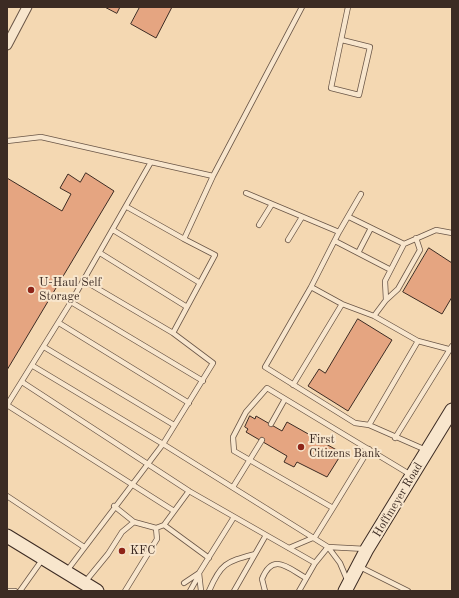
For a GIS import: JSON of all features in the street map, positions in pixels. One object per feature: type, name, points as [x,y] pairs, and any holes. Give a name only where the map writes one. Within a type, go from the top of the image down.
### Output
[{"type":"main road","name":"Hoffmeyer Road","points":[[347,588],[368,549],[452,410]]},
{"type":"main road","points":[[7,536],[97,591]]},
{"type":"street","points":[[8,40],[27,7]]},
{"type":"lane","points":[[184,239],[213,176],[302,7]]},
{"type":"lane","points":[[342,40],[370,47],[359,95],[331,88],[348,7]]},
{"type":"lane","points":[[7,141],[41,136],[213,176]]},
{"type":"lane","points":[[151,162],[127,207],[59,323],[7,405],[174,511]]},
{"type":"lane","points":[[246,193],[339,232]]},
{"type":"lane","points":[[361,194],[339,232],[311,287],[265,367],[293,386],[355,423],[369,425],[427,451]]},
{"type":"lane","points":[[259,226],[272,204]]},
{"type":"lane","points":[[127,207],[215,255],[173,333]]},
{"type":"lane","points":[[288,240],[302,217]]},
{"type":"lane","points":[[349,217],[404,244]]},
{"type":"lane","points":[[358,253],[371,228]]},
{"type":"lane","points":[[113,230],[200,283]]},
{"type":"lane","points":[[386,300],[385,281],[389,269],[404,244],[436,230],[452,234]]},
{"type":"lane","points":[[374,316],[386,300],[398,289],[420,250],[416,238]]},
{"type":"lane","points":[[335,240],[389,269]]},
{"type":"lane","points":[[100,253],[187,308]]},
{"type":"lane","points":[[66,572],[114,506],[163,444],[213,363],[173,333],[83,280]]},
{"type":"lane","points":[[311,287],[342,304],[374,316],[418,341],[451,348],[396,438]]},
{"type":"lane","points":[[71,302],[203,381]]},
{"type":"lane","points":[[293,386],[342,304]]},
{"type":"lane","points":[[59,323],[189,403]]},
{"type":"lane","points":[[369,425],[418,341]]},
{"type":"lane","points":[[44,347],[174,426]]},
{"type":"lane","points":[[33,366],[315,537],[328,547],[340,563],[347,588]]},
{"type":"lane","points":[[22,382],[189,491],[315,563]]},
{"type":"lane","points":[[333,508],[234,451],[233,437],[246,412],[267,388],[412,476]]},
{"type":"lane","points":[[271,424],[285,399]]},
{"type":"lane","points":[[233,487],[262,440]]},
{"type":"lane","points":[[289,548],[315,537],[368,449]]},
{"type":"lane","points":[[114,506],[134,522],[156,528],[164,525],[189,491]]},
{"type":"lane","points":[[7,496],[84,547]]},
{"type":"lane","points":[[190,591],[199,573],[234,517]]},
{"type":"lane","points":[[84,583],[108,554],[122,532],[134,522]]},
{"type":"lane","points":[[164,525],[209,558]]},
{"type":"lane","points":[[125,591],[157,539],[156,528]]},
{"type":"lane","points":[[234,591],[266,535]]},
{"type":"lane","points":[[328,547],[368,549]]},
{"type":"lane","points":[[299,591],[315,563],[328,547]]},
{"type":"lane","points":[[209,591],[220,570],[229,561],[255,554]]},
{"type":"lane","points":[[20,591],[44,558]]},
{"type":"lane","points":[[264,591],[262,579],[270,565],[275,563],[281,564],[306,578]]},
{"type":"lane","points":[[358,566],[408,591]]},
{"type":"lane","points":[[184,583],[199,573]]},
{"type":"lane","points":[[199,573],[201,591]]},
{"type":"lane","points":[[7,590],[15,591]]},
{"type":"building","points":[[105,7],[120,7],[117,13]]},
{"type":"building","points":[[140,7],[172,7],[156,38],[131,24]]},
{"type":"building","name":"U-Haul Self Storage","points":[[86,173],[114,191],[7,370],[7,178],[62,211],[71,194],[60,188],[68,174],[80,182]]},
{"type":"building","points":[[429,248],[452,263],[452,297],[442,314],[403,292]]},
{"type":"building","points":[[358,319],[392,340],[348,411],[308,386],[319,369],[325,373]]},
{"type":"building","name":"First Citizens Bank","points":[[250,416],[255,419],[256,416],[282,431],[287,422],[342,453],[327,477],[297,462],[294,467],[284,462],[287,456],[246,432],[248,429],[245,427]]},
{"type":"place","name":"U-Haul Self Storage","points":[[31,290]]},
{"type":"place","name":"First Citizens Bank","points":[[301,447]]},
{"type":"place","name":"KFC","points":[[122,551]]}]
